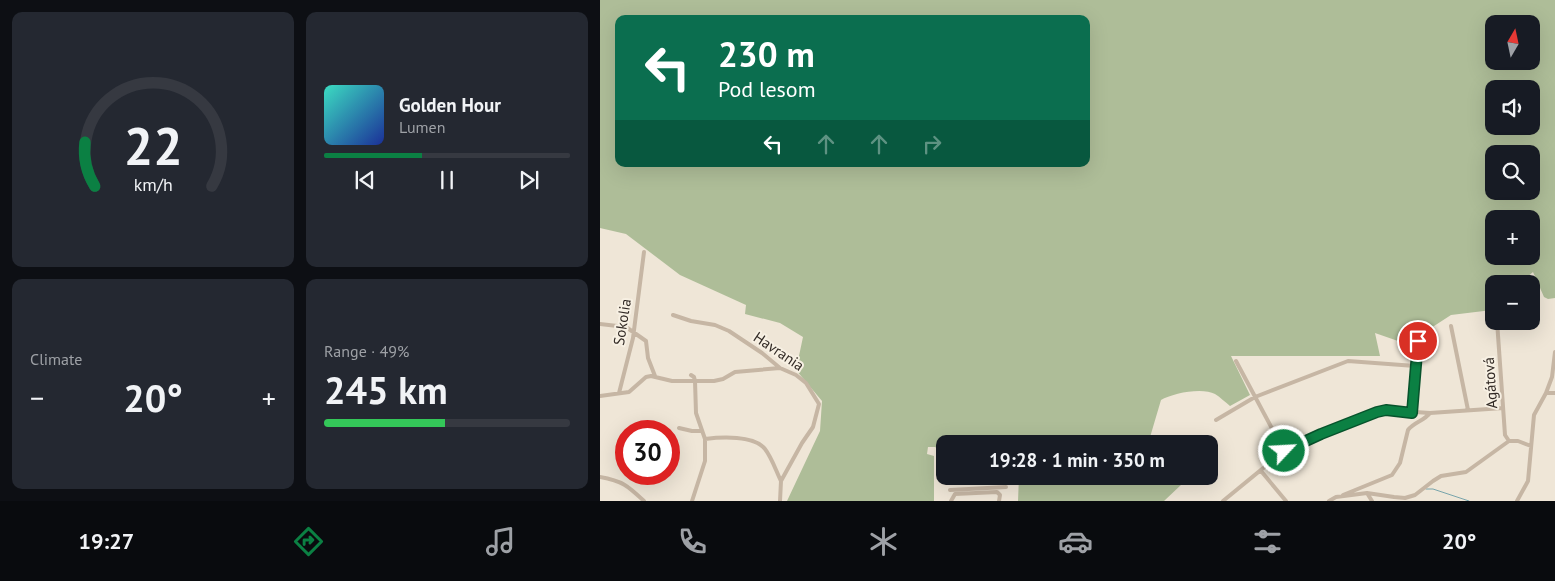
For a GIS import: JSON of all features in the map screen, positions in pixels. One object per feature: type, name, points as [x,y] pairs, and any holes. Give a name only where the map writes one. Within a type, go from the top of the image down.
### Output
[{"type":"street","name":"Sokolia","points":[[618,393],[633,338],[644,252]]},
{"type":"street","name":"Havrania","points":[[673,315],[691,321],[715,325],[729,331],[762,353],[780,368],[806,383],[819,404],[813,427],[781,481],[780,501]]},
{"type":"street","points":[[600,324],[626,327],[646,341],[648,358],[655,376]]},
{"type":"street","points":[[1451,326],[1468,410]]},
{"type":"street","name":"Agátová","points":[[1498,330],[1505,435],[1509,441]]},
{"type":"street","points":[[1412,413],[1418,341]]},
{"type":"street","points":[[1517,501],[1528,480],[1534,415],[1552,377],[1555,352]]},
{"type":"street","points":[[1236,361],[1284,451]]},
{"type":"street","points":[[1216,420],[1255,397],[1348,361],[1415,366]]},
{"type":"street","points":[[600,396],[629,392],[646,377],[655,376],[672,380],[714,381],[723,379],[735,372],[780,368]]},
{"type":"street","points":[[690,376],[694,377],[695,381],[696,413],[705,439],[706,461],[692,501]]},
{"type":"street","points":[[1546,393],[1555,393]]},
{"type":"street","points":[[1223,501],[1284,451],[1377,412],[1386,410],[1430,413],[1503,408]]},
{"type":"street","points":[[1329,501],[1392,475],[1400,463],[1408,430],[1411,426],[1421,422],[1430,413]]},
{"type":"street","points":[[680,428],[701,431]]},
{"type":"street","points":[[705,439],[723,436],[750,440],[760,445],[765,449],[781,481]]},
{"type":"street","points":[[1336,497],[1367,493],[1400,498],[1415,495],[1441,476],[1466,472],[1509,441],[1518,441],[1531,446]]},
{"type":"street","points":[[1260,471],[1286,501]]},
{"type":"street","points":[[600,477],[625,484],[644,501]]},
{"type":"street","points":[[1364,486],[1372,501]]},
{"type":"street","points":[[951,501],[955,494],[1006,487]]},
{"type":"street","points":[[950,490],[966,492]]},
{"type":"street","points":[[987,490],[997,492],[1000,495],[999,501]]},
{"type":"green space","points":[[600,0],[1555,0],[1555,298],[1548,299],[1544,297],[1540,288],[1540,275],[1534,275],[1533,272],[1530,275],[1485,275],[1485,311],[1451,315],[1414,339],[1398,341],[1375,333],[1380,356],[1231,356],[1250,395],[1230,406],[1215,394],[1203,391],[1180,393],[1166,397],[1161,400],[1151,435],[936,435],[936,448],[928,447],[927,454],[934,456],[934,501],[787,501],[820,431],[822,401],[796,370],[803,337],[780,323],[745,314],[746,305],[680,275],[626,234],[600,228]]},
{"type":"green space","points":[[1019,485],[1181,485],[1164,501],[1018,501]]},
{"type":"waterway","points":[[1426,489],[1433,489],[1469,501]]},
{"type":"route","points":[[1284,451],[1377,412],[1386,410],[1412,413],[1418,341]]}]
